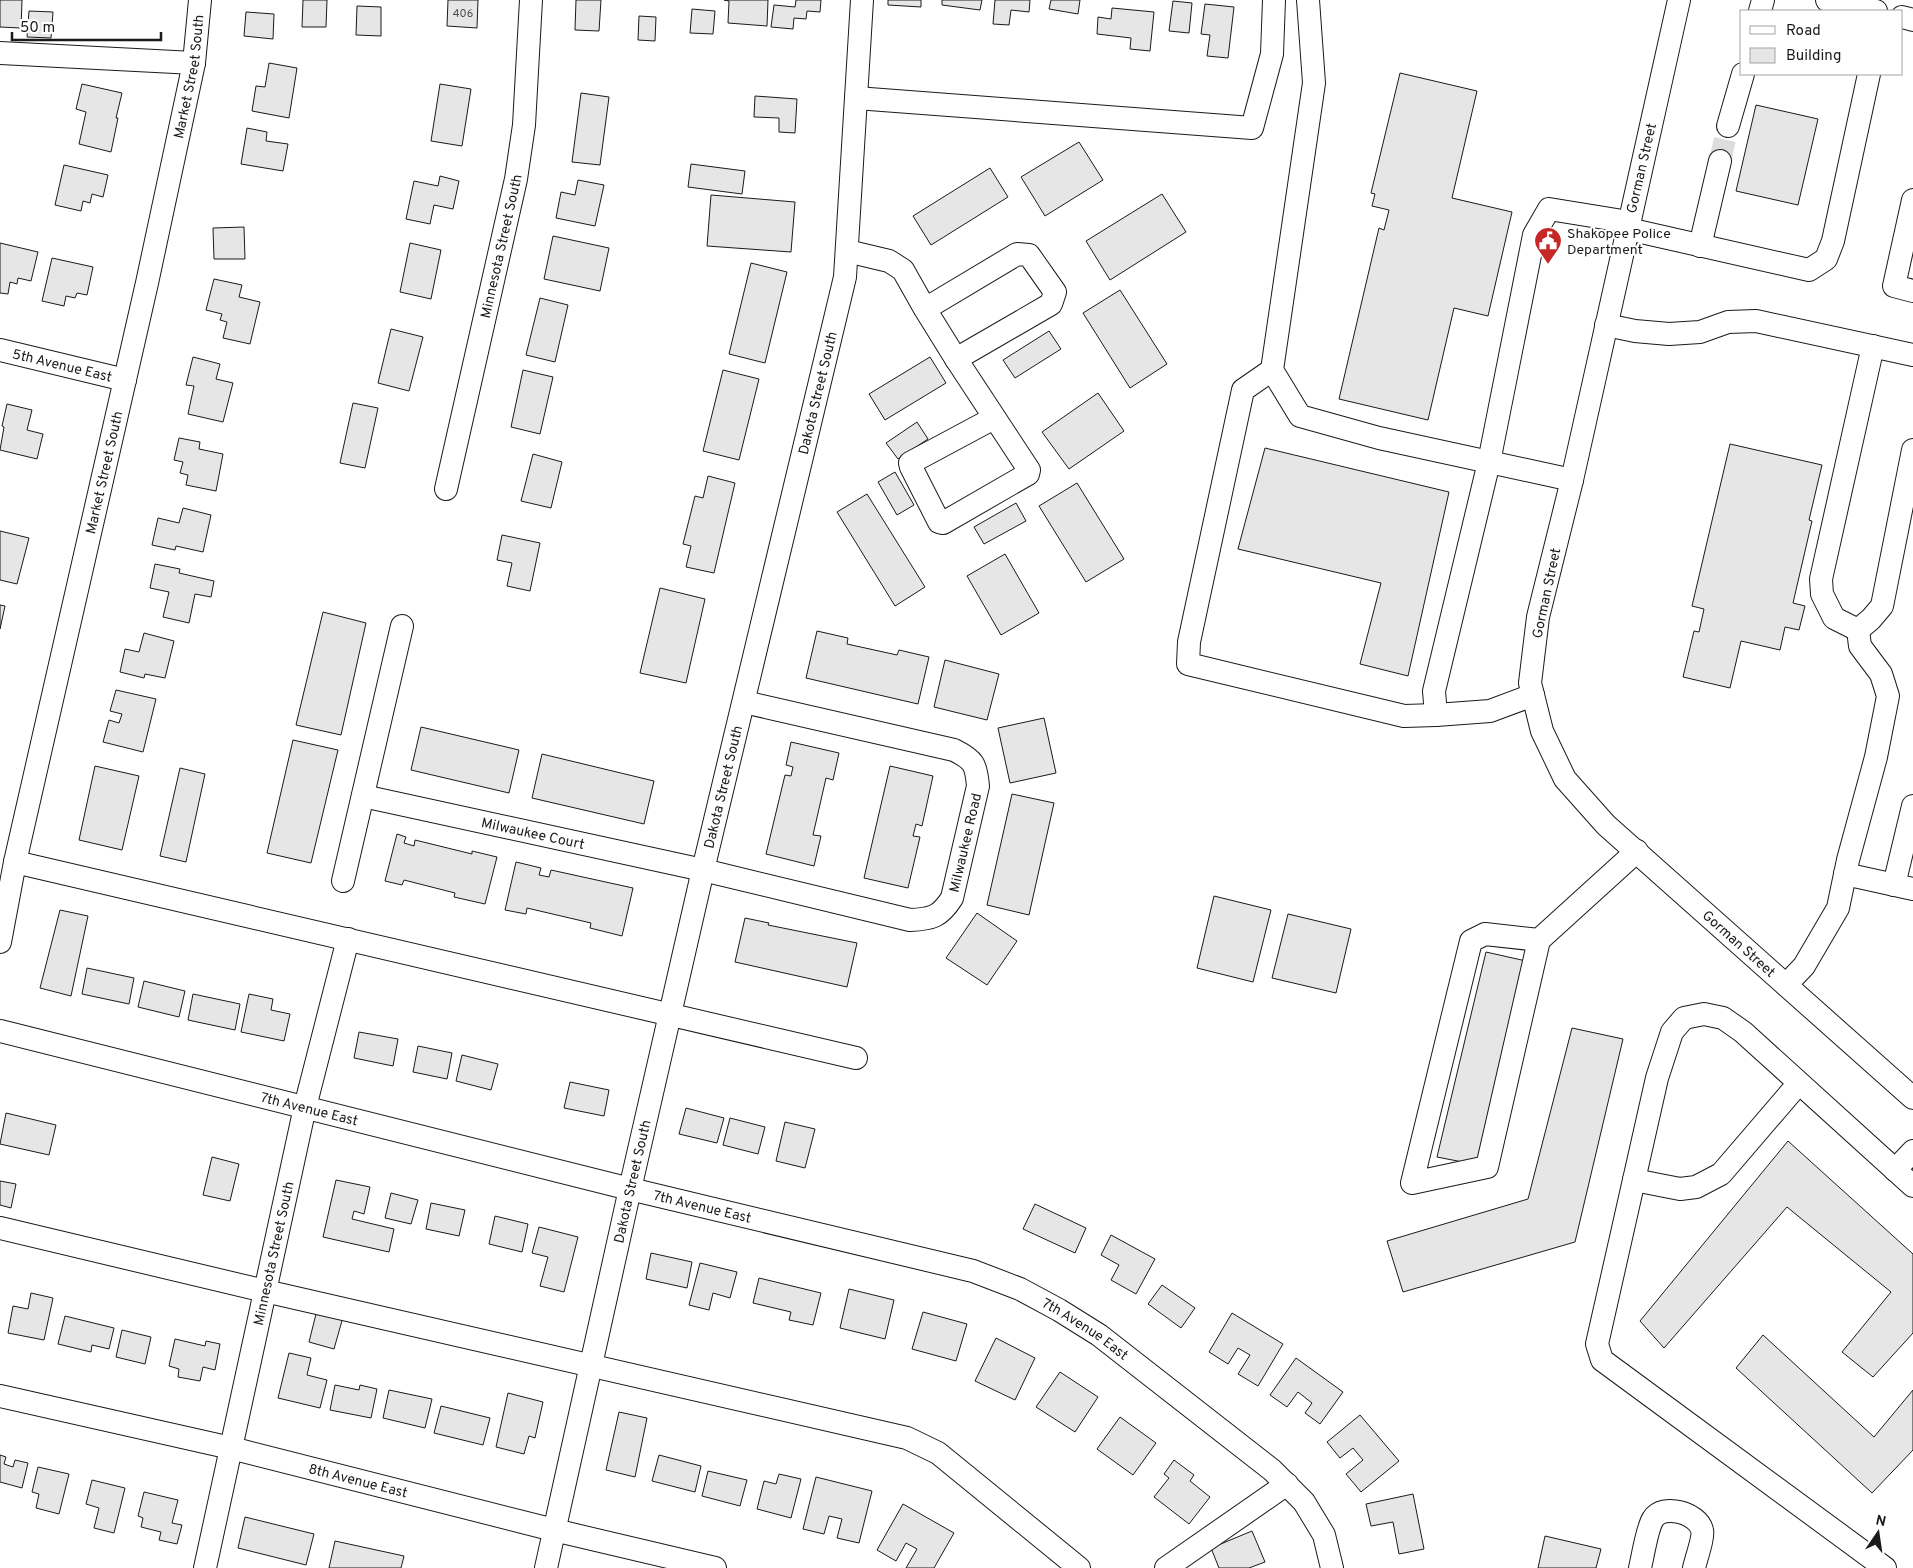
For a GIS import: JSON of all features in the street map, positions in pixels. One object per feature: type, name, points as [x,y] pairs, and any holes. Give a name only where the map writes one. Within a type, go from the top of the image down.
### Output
[{"type":"street","name":"Market Street South","points":[[0,942],[15,862],[125,380],[194,62],[200,0]]},
{"type":"street","name":"Minnesota Street South","points":[[446,489],[516,179],[524,125],[531,0]]},
{"type":"street","name":"Dakota Street South","points":[[546,1568],[703,870],[845,277],[862,0]]},
{"type":"street","points":[[856,98],[1252,128],[1272,54],[1274,0]]},
{"type":"street","points":[[1308,0],[1314,83],[1272,370],[1300,416],[1379,438],[1572,480]]},
{"type":"street","name":"Gorman Street","points":[[1679,0],[1572,480],[1538,617],[1530,683],[1542,731],[1565,779],[1606,826],[1637,851],[1913,1098]]},
{"type":"street","points":[[1827,0],[1872,10]]},
{"type":"street","points":[[0,53],[194,62]]},
{"type":"street","points":[[1728,126],[1742,75]]},
{"type":"street","points":[[1436,715],[1434,691],[1489,462],[1534,235],[1549,209],[1629,226],[1700,246],[1809,270],[1826,259],[1833,241],[1869,75]]},
{"type":"street","points":[[1700,246],[1720,161]]},
{"type":"street","points":[[1913,200],[1894,286],[1913,291]]},
{"type":"street","points":[[847,252],[889,261],[903,270],[925,309],[1028,470],[1028,474],[943,524],[939,522],[910,463],[994,418]]},
{"type":"street","points":[[925,309],[1018,254],[1030,255],[1055,292],[1051,304],[956,358]]},
{"type":"street","points":[[1606,325],[1635,331],[1669,334],[1700,332],[1728,322],[1756,321],[1913,355]]},
{"type":"street","points":[[1858,630],[1834,618],[1822,594],[1821,579],[1873,346]]},
{"type":"street","name":"5th Avenue East","points":[[0,350],[125,380]]},
{"type":"street","points":[[1272,370],[1243,390],[1189,642],[1188,664],[1404,716],[1490,711],[1533,695]]},
{"type":"street","points":[[1858,630],[1882,606],[1913,450]]},
{"type":"street","points":[[343,881],[402,626]]},
{"type":"street","points":[[1786,985],[1804,966],[1838,908],[1845,874],[1876,757],[1888,696],[1882,674],[1860,646],[1858,630]]},
{"type":"street","name":"Milwaukee Road","points":[[703,870],[910,920],[929,919],[944,910],[952,898],[978,786],[976,771],[969,758],[954,750],[744,702]]},
{"type":"street","name":"Milwaukee Court","points":[[363,796],[703,870]]},
{"type":"street","points":[[1845,874],[1904,887],[1913,806]]},
{"type":"street","points":[[1539,940],[1486,934],[1471,941],[1412,1183],[1487,1167],[1539,940],[1637,851]]},
{"type":"street","points":[[15,862],[856,1058]]},
{"type":"street","name":"Minnesota Street South","points":[[205,1568],[305,1107],[348,939]]},
{"type":"street","points":[[1885,1568],[1602,1360],[1597,1344],[1657,1078],[1672,1032],[1684,1018],[1704,1014],[1723,1018],[1743,1032],[1913,1186]]},
{"type":"street","name":"7th Avenue East","points":[[0,1030],[630,1189],[973,1271],[1020,1289],[1099,1335],[1272,1470],[1304,1502],[1324,1535],[1332,1568]]},
{"type":"street","points":[[1634,1180],[1680,1189],[1696,1187],[1721,1174],[1799,1082]]},
{"type":"street","points":[[1895,1170],[1913,1151]]},
{"type":"street","points":[[0,1228],[265,1291],[907,1438],[938,1453],[1079,1568]]},
{"type":"street","name":"8th Avenue East","points":[[0,1396],[231,1448],[554,1530],[715,1568]]},
{"type":"street","points":[[1166,1568],[1287,1484]]},
{"type":"street","points":[[1640,1568],[1652,1520],[1658,1514],[1665,1511],[1684,1514],[1698,1521],[1703,1531],[1694,1568]]},
{"type":"building","points":[[0,0],[22,0],[21,28],[0,27]]},
{"type":"building","points":[[303,0],[327,0],[326,27],[302,27]]},
{"type":"building","points":[[448,0],[478,0],[477,28],[447,26]]},
{"type":"building","points":[[576,0],[601,0],[599,31],[575,30]]},
{"type":"building","points":[[724,0],[768,0],[767,26],[728,23],[729,1]]},
{"type":"building","points":[[796,0],[821,0],[820,12],[807,11],[806,19],[794,18],[793,29],[771,27],[774,5],[795,7]]},
{"type":"building","points":[[888,0],[921,0],[921,7],[888,5]]},
{"type":"building","points":[[942,0],[982,0],[980,10],[942,5]]},
{"type":"building","points":[[995,0],[1030,0],[1029,12],[1011,10],[1009,25],[993,24]]},
{"type":"building","points":[[1051,0],[1080,0],[1078,14],[1049,9]]},
{"type":"building","points":[[1173,1],[1192,3],[1189,33],[1169,31]]},
{"type":"building","points":[[1205,4],[1234,7],[1228,58],[1207,56],[1210,35],[1201,34]]},
{"type":"building","points":[[357,6],[381,7],[381,36],[356,35]]},
{"type":"building","points":[[1112,8],[1154,12],[1150,51],[1130,49],[1131,38],[1097,34],[1098,17],[1111,19]]},
{"type":"building","points":[[692,9],[715,11],[713,34],[690,33]]},
{"type":"building","points":[[29,11],[53,12],[51,38],[27,37]]},
{"type":"building","points":[[246,12],[274,14],[273,39],[244,36]]},
{"type":"building","points":[[639,16],[656,17],[655,41],[638,40]]},
{"type":"building","points":[[269,63],[297,68],[289,118],[252,111],[256,86],[265,87]]},
{"type":"building","points":[[1400,73],[1477,91],[1452,198],[1512,212],[1488,316],[1454,308],[1428,420],[1339,399],[1379,228],[1384,230],[1389,210],[1372,206],[1375,194],[1371,193]]},
{"type":"building","points":[[82,84],[122,93],[111,152],[79,144],[86,112],[76,109]]},
{"type":"building","points":[[440,84],[471,89],[462,146],[431,141]]},
{"type":"building","points":[[581,93],[609,97],[600,165],[572,162]]},
{"type":"building","points":[[755,96],[797,99],[795,133],[779,132],[779,118],[754,117]]},
{"type":"building","points":[[1756,105],[1818,119],[1798,205],[1736,191]]},
{"type":"building","points":[[247,128],[267,132],[266,141],[288,144],[283,171],[241,164]]},
{"type":"building","points":[[1079,142],[1103,180],[1045,216],[1021,177]]},
{"type":"building","points":[[691,164],[745,171],[742,194],[688,187]]},
{"type":"building","points":[[64,165],[108,175],[103,197],[92,194],[90,203],[83,201],[81,211],[55,205]]},
{"type":"building","points":[[990,168],[1008,197],[931,245],[913,216]]},
{"type":"building","points":[[440,176],[459,181],[453,209],[434,205],[430,224],[406,219],[414,181],[438,186]]},
{"type":"building","points":[[578,180],[604,185],[595,226],[556,218],[561,192],[575,195]]},
{"type":"building","points":[[1162,194],[1186,232],[1110,280],[1086,241]]},
{"type":"building","points":[[711,195],[795,202],[791,252],[707,246]]},
{"type":"building","points":[[244,227],[245,259],[214,259],[213,228]]},
{"type":"building","points":[[553,236],[609,248],[600,291],[544,279]]},
{"type":"building","points":[[0,243],[38,252],[31,281],[18,278],[17,284],[10,282],[8,294],[0,293]]},
{"type":"building","points":[[410,243],[441,250],[431,299],[400,292]]},
{"type":"building","points":[[52,258],[93,267],[87,295],[77,293],[75,298],[66,296],[64,306],[42,301]]},
{"type":"building","points":[[751,263],[787,272],[765,363],[729,354]]},
{"type":"building","points":[[214,279],[242,285],[239,297],[260,302],[250,344],[223,338],[227,322],[220,320],[222,314],[206,310]]},
{"type":"building","points":[[1120,290],[1167,364],[1130,388],[1083,313]]},
{"type":"building","points":[[540,298],[568,305],[555,362],[526,355]]},
{"type":"building","points":[[391,329],[423,337],[409,391],[378,383]]},
{"type":"building","points":[[1049,331],[1061,349],[1015,378],[1003,360]]},
{"type":"building","points":[[193,357],[220,364],[216,379],[233,383],[223,422],[188,414],[194,386],[186,385]]},
{"type":"building","points":[[930,357],[946,383],[885,420],[869,394]]},
{"type":"building","points":[[523,370],[553,377],[540,434],[511,427]]},
{"type":"building","points":[[723,370],[759,379],[739,460],[703,451]]},
{"type":"building","points":[[1098,393],[1124,431],[1069,469],[1042,432]]},
{"type":"building","points":[[353,403],[378,408],[365,468],[340,463]]},
{"type":"building","points":[[7,404],[32,410],[27,430],[43,434],[37,459],[0,450],[4,427],[2,426]]},
{"type":"building","points":[[917,422],[928,439],[898,459],[886,443]]},
{"type":"building","points":[[179,438],[200,442],[199,449],[223,454],[216,491],[186,485],[188,475],[180,473],[183,462],[174,460]]},
{"type":"building","points":[[1730,444],[1822,465],[1809,520],[1812,521],[1793,603],[1805,606],[1799,630],[1785,627],[1780,650],[1741,641],[1730,688],[1683,677],[1694,631],[1699,632],[1704,609],[1692,606]]},
{"type":"building","points":[[1265,448],[1449,492],[1408,676],[1360,664],[1381,583],[1238,549]]},
{"type":"building","points":[[533,454],[562,462],[551,508],[521,501]]},
{"type":"building","points":[[895,472],[914,505],[897,515],[878,482]]},
{"type":"building","points":[[708,476],[735,483],[714,573],[686,567],[691,546],[683,544],[695,496],[703,498]]},
{"type":"building","points":[[1077,483],[1124,559],[1086,582],[1039,506]]},
{"type":"building","points":[[867,494],[925,587],[895,606],[837,512]]},
{"type":"building","points":[[1016,503],[1026,521],[984,544],[974,527]]},
{"type":"building","points":[[183,508],[211,515],[203,552],[176,546],[175,550],[152,545],[158,518],[179,523]]},
{"type":"building","points":[[0,531],[29,538],[17,584],[0,580]]},
{"type":"building","points":[[502,535],[540,543],[530,591],[507,586],[512,563],[497,560]]},
{"type":"building","points":[[1005,554],[1039,613],[1001,635],[967,576]]},
{"type":"building","points":[[155,564],[180,569],[179,573],[214,581],[211,597],[195,594],[189,623],[163,617],[169,592],[150,588]]},
{"type":"building","points":[[660,588],[705,599],[686,683],[640,673]]},
{"type":"building","points":[[0,605],[5,606],[0,629]]},
{"type":"building","points":[[323,612],[366,623],[341,735],[296,725]]},
{"type":"building","points":[[817,631],[848,638],[847,644],[897,655],[899,650],[929,657],[918,704],[806,678]]},
{"type":"building","points":[[144,633],[174,641],[165,678],[145,674],[144,678],[120,672],[125,649],[139,652]]},
{"type":"building","points":[[945,660],[999,674],[987,720],[934,707]]},
{"type":"building","points":[[116,690],[156,699],[143,752],[103,742],[109,720],[119,723],[122,714],[110,711]]},
{"type":"building","points":[[1044,718],[1056,773],[1010,783],[998,728]]},
{"type":"building","points":[[421,727],[519,750],[509,793],[411,770]]},
{"type":"building","points":[[293,740],[338,750],[311,863],[267,853]]},
{"type":"building","points":[[791,742],[839,753],[833,780],[826,778],[813,835],[821,836],[814,866],[766,854],[785,775],[791,776],[793,767],[786,765]]},
{"type":"building","points":[[542,754],[654,781],[644,824],[532,798]]},
{"type":"building","points":[[95,766],[139,776],[122,850],[79,840]]},
{"type":"building","points":[[890,766],[933,776],[922,826],[916,824],[913,836],[920,837],[908,888],[864,878]]},
{"type":"building","points":[[180,768],[205,774],[186,862],[160,856]]},
{"type":"building","points":[[1012,794],[1054,803],[1029,915],[987,905]]},
{"type":"building","points":[[397,834],[406,837],[404,843],[414,846],[415,840],[472,854],[472,851],[497,857],[485,904],[454,897],[455,893],[404,880],[402,885],[385,881]]},
{"type":"building","points":[[516,862],[541,868],[539,875],[549,877],[551,870],[633,888],[622,936],[590,928],[591,923],[527,908],[526,914],[505,910]]},
{"type":"building","points":[[1214,896],[1271,910],[1253,982],[1197,968]]},
{"type":"building","points":[[60,910],[88,916],[71,996],[40,988]]},
{"type":"building","points":[[977,913],[1017,941],[987,985],[946,958]]},
{"type":"building","points":[[1288,914],[1351,929],[1336,993],[1272,978]]},
{"type":"building","points":[[745,918],[769,923],[768,925],[857,943],[847,987],[735,962]]},
{"type":"building","points":[[1486,952],[1526,961],[1478,1165],[1437,1157]]},
{"type":"building","points":[[87,968],[134,978],[129,1004],[82,994]]},
{"type":"building","points":[[144,981],[185,991],[179,1017],[138,1007]]},
{"type":"building","points":[[193,994],[240,1004],[235,1030],[188,1020]]},
{"type":"building","points":[[249,994],[273,999],[271,1010],[290,1014],[284,1041],[241,1032]]},
{"type":"building","points":[[1572,1028],[1623,1039],[1575,1242],[1403,1292],[1387,1241],[1528,1199]]},
{"type":"building","points":[[359,1032],[398,1039],[393,1066],[354,1058]]},
{"type":"building","points":[[418,1046],[452,1053],[447,1079],[413,1072]]},
{"type":"building","points":[[462,1055],[498,1064],[491,1090],[456,1081]]},
{"type":"building","points":[[570,1082],[609,1090],[604,1116],[564,1108]]},
{"type":"building","points":[[686,1108],[724,1118],[717,1143],[679,1134]]},
{"type":"building","points":[[6,1113],[56,1125],[49,1155],[0,1144]]},
{"type":"building","points":[[730,1118],[765,1127],[758,1154],[723,1145]]},
{"type":"building","points":[[785,1122],[815,1129],[805,1168],[776,1161]]},
{"type":"building","points":[[1788,1141],[1913,1254],[1913,1333],[1873,1377],[1842,1352],[1891,1292],[1787,1207],[1664,1348],[1640,1321]]},
{"type":"building","points":[[212,1157],[239,1164],[230,1201],[203,1195]]},
{"type":"building","points":[[336,1180],[370,1187],[364,1214],[354,1211],[352,1219],[394,1229],[389,1252],[323,1237]]},
{"type":"building","points":[[0,1181],[16,1184],[11,1208],[0,1205]]},
{"type":"building","points":[[391,1193],[418,1200],[411,1224],[385,1218]]},
{"type":"building","points":[[431,1203],[465,1210],[459,1236],[426,1229]]},
{"type":"building","points":[[1035,1204],[1086,1228],[1075,1253],[1023,1229]]},
{"type":"building","points":[[495,1216],[528,1224],[522,1252],[489,1244]]},
{"type":"building","points":[[539,1227],[578,1237],[564,1292],[540,1286],[548,1257],[532,1253]]},
{"type":"building","points":[[1111,1235],[1155,1259],[1136,1294],[1111,1280],[1119,1265],[1101,1255]]},
{"type":"building","points":[[651,1253],[692,1262],[687,1288],[646,1279]]},
{"type":"building","points":[[700,1263],[737,1272],[730,1298],[713,1293],[709,1310],[689,1305]]},
{"type":"building","points":[[759,1278],[821,1293],[813,1325],[789,1320],[791,1312],[753,1303]]},
{"type":"building","points":[[1162,1285],[1195,1308],[1181,1328],[1148,1304]]},
{"type":"building","points":[[849,1289],[894,1300],[885,1339],[840,1328]]},
{"type":"building","points":[[31,1293],[53,1298],[44,1340],[8,1333],[13,1306],[28,1309]]},
{"type":"building","points":[[317,1310],[343,1317],[334,1349],[309,1342]]},
{"type":"building","points":[[923,1312],[967,1324],[956,1361],[912,1349]]},
{"type":"building","points":[[1232,1313],[1283,1344],[1258,1386],[1238,1374],[1250,1355],[1238,1348],[1228,1364],[1209,1352]]},
{"type":"building","points":[[65,1316],[114,1328],[109,1349],[92,1345],[91,1352],[58,1344]]},
{"type":"building","points":[[122,1330],[151,1337],[145,1364],[116,1357]]},
{"type":"building","points":[[1763,1335],[1874,1437],[1913,1390],[1913,1450],[1872,1493],[1736,1368]]},
{"type":"building","points":[[996,1338],[1035,1358],[1015,1400],[975,1381]]},
{"type":"building","points":[[175,1339],[205,1346],[206,1341],[220,1344],[215,1370],[203,1367],[200,1381],[178,1377],[179,1369],[169,1366]]},
{"type":"building","points":[[289,1353],[311,1358],[307,1375],[327,1380],[320,1408],[278,1398]]},
{"type":"building","points":[[1296,1358],[1343,1392],[1320,1424],[1305,1413],[1312,1403],[1298,1392],[1287,1407],[1270,1395]]},
{"type":"building","points":[[1060,1372],[1098,1397],[1075,1432],[1036,1407]]},
{"type":"building","points":[[335,1385],[359,1390],[360,1385],[377,1389],[371,1418],[330,1410]]},
{"type":"building","points":[[389,1390],[432,1399],[425,1428],[383,1418]]},
{"type":"building","points":[[508,1393],[543,1402],[535,1438],[529,1436],[524,1454],[496,1447]]},
{"type":"building","points":[[441,1406],[490,1418],[483,1445],[434,1433]]},
{"type":"building","points":[[619,1412],[647,1418],[635,1477],[606,1470]]},
{"type":"building","points":[[1360,1415],[1399,1461],[1361,1492],[1346,1474],[1363,1460],[1353,1448],[1340,1458],[1327,1442]]},
{"type":"building","points":[[1120,1417],[1156,1443],[1133,1475],[1097,1449]]},
{"type":"building","points":[[0,1455],[6,1457],[4,1464],[13,1467],[15,1460],[28,1463],[22,1488],[0,1482]]},
{"type":"building","points":[[659,1455],[701,1466],[695,1492],[652,1481]]},
{"type":"building","points":[[1174,1460],[1194,1475],[1190,1481],[1210,1497],[1189,1524],[1154,1497],[1169,1478],[1164,1474]]},
{"type":"building","points":[[38,1467],[69,1474],[59,1514],[36,1508],[39,1494],[32,1492]]},
{"type":"building","points":[[708,1471],[747,1480],[740,1506],[702,1496]]},
{"type":"building","points":[[779,1474],[801,1479],[791,1518],[757,1509],[764,1481],[776,1484]]},
{"type":"building","points":[[816,1477],[872,1491],[859,1543],[837,1538],[842,1519],[829,1516],[824,1534],[803,1529]]},
{"type":"building","points":[[92,1480],[125,1488],[114,1533],[94,1528],[99,1508],[86,1504]]},
{"type":"building","points":[[144,1492],[178,1500],[172,1523],[182,1525],[177,1544],[159,1540],[161,1532],[141,1527],[143,1518],[138,1516]]},
{"type":"building","points":[[1413,1494],[1424,1549],[1399,1554],[1393,1522],[1371,1526],[1366,1504]]},
{"type":"building","points":[[903,1504],[954,1533],[934,1568],[906,1568],[917,1549],[906,1543],[896,1561],[877,1550]]},
{"type":"building","points":[[245,1517],[314,1534],[306,1565],[238,1548]]},
{"type":"building","points":[[1252,1531],[1265,1562],[1249,1568],[1219,1568],[1211,1548]]},
{"type":"building","points":[[1545,1536],[1601,1549],[1596,1568],[1538,1568]]},
{"type":"building","points":[[335,1541],[404,1556],[401,1568],[329,1568]]},
{"type":"tunnel","points":[[1720,161],[1728,126]]},
{"type":"place","name":"Shakopee Police Department","points":[[1548,265]]}]
